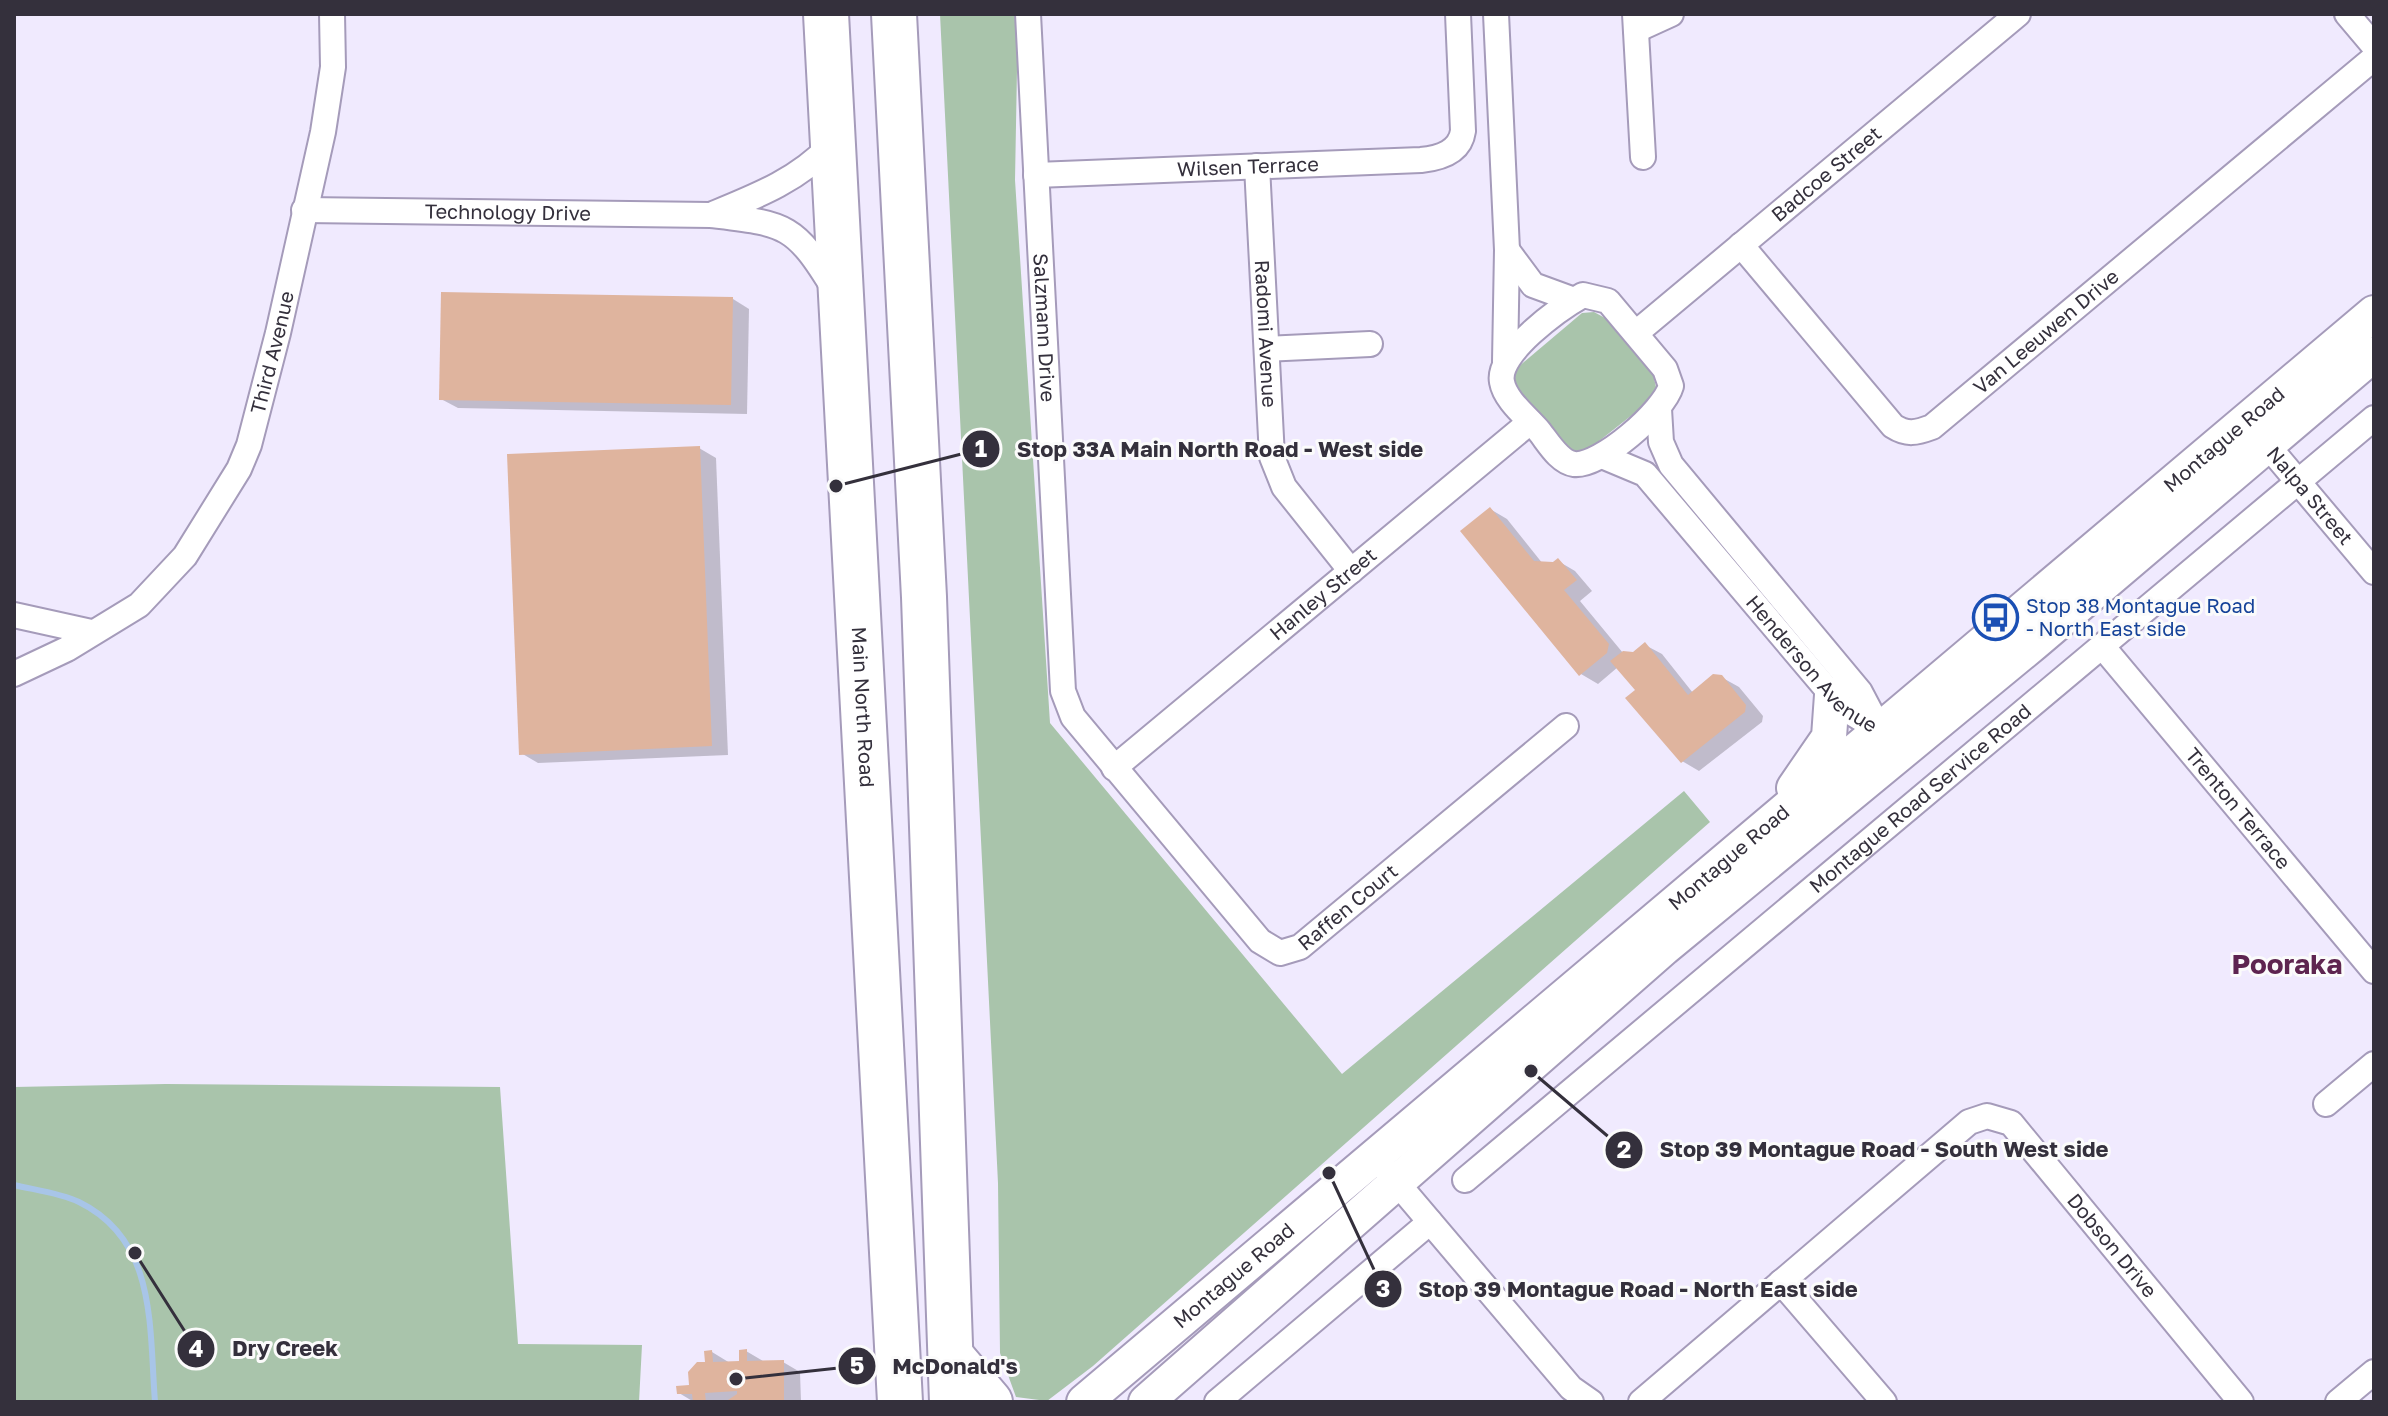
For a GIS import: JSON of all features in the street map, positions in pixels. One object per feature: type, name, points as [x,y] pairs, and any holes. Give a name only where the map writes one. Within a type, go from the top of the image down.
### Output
[{"type":"highway","name":"Main North Road","points":[[826,14],[838,296],[900,1402]]},
{"type":"highway","points":[[894,14],[924,597],[952,1402]]},
{"type":"highway","points":[[951,1356],[990,1402]]},
{"type":"main road","name":"Montague Road","points":[[1084,1402],[1664,948],[1890,742],[2257,433],[2374,313]]},
{"type":"main road","name":"Montague Road","points":[[2257,433],[2374,354]]},
{"type":"main road","points":[[1768,824],[1829,737],[1832,695]]},
{"type":"main road","name":"Montague Road","points":[[1146,1402],[1385,1168],[1768,824],[1890,742]]},
{"type":"street","name":"Third Avenue","points":[[14,674],[67,649],[139,605],[167,579],[239,469],[249,445],[278,333],[330,95],[332,14]]},
{"type":"street","name":"Salzmann Drive","points":[[1028,14],[1063,691],[1073,717],[1114,768]]},
{"type":"street","name":"Wilsen Terrace","points":[[1036,175],[1430,159],[1457,146],[1463,131],[1458,14]]},
{"type":"street","points":[[1496,14],[1507,250],[1502,382],[1507,395],[1569,464],[1585,464],[1602,456],[1659,409],[1668,395],[1669,377],[1636,333],[1600,297],[1583,295],[1574,300],[1522,342],[1505,362]]},
{"type":"street","points":[[1643,157],[1636,22],[1671,14]]},
{"type":"street","name":"Badcoe Street","points":[[1636,333],[2018,14]]},
{"type":"street","points":[[2347,14],[2374,46]]},
{"type":"street","name":"Van Leeuwen Drive","points":[[1741,245],[1893,426],[1909,434],[1923,430],[1932,427],[2374,58]]},
{"type":"street","name":"Technology Drive","points":[[711,215],[788,181],[805,170],[831,145]]},
{"type":"street","name":"Radomi Avenue","points":[[1257,166],[1272,457],[1284,487],[1351,571]]},
{"type":"street","name":"Technology Drive","points":[[304,210],[711,215],[773,223],[786,229],[812,253],[838,296]]},
{"type":"street","points":[[1507,250],[1533,285],[1574,300]]},
{"type":"street","points":[[1267,349],[1370,344]]},
{"type":"street","name":"Henderson Avenue","points":[[1659,409],[1661,442],[1671,465],[1860,692],[1890,742]]},
{"type":"street","name":"Montague Road Service Road","points":[[1465,1180],[2374,418]]},
{"type":"street","name":"Hanley Street","points":[[1114,768],[1530,422]]},
{"type":"street","name":"Nalpa Street","points":[[2257,433],[2374,572]]},
{"type":"street","name":"Henderson Avenue","points":[[1602,456],[1645,474],[1842,707],[1890,742]]},
{"type":"street","points":[[14,615],[91,632]]},
{"type":"street","name":"Trenton Terrace","points":[[2102,646],[2374,971]]},
{"type":"street","name":"Raffen Court","points":[[1114,768],[1260,941],[1280,953],[1300,947],[1566,726]]},
{"type":"street","points":[[2326,1104],[2374,1064]]},
{"type":"street","name":"Dobson Drive","points":[[1641,1402],[1969,1122],[1987,1116],[2011,1123],[2241,1402]]},
{"type":"street","points":[[1385,1168],[1571,1388],[1591,1402]]},
{"type":"street","points":[[1217,1402],[1430,1222]]},
{"type":"street","points":[[1781,1282],[1884,1402]]},
{"type":"street","points":[[2338,1402],[2374,1372]]},
{"type":"green space","points":[[940,14],[1018,14],[1015,180],[1050,723],[1342,1074],[1684,791],[1710,822],[1093,1366],[1047,1401],[1016,1397],[1000,1353],[998,1183]]},
{"type":"green space","points":[[1594,312],[1605,318],[1653,374],[1656,387],[1651,400],[1589,449],[1579,452],[1567,448],[1516,387],[1513,377],[1518,367],[1582,313]]},
{"type":"green space","points":[[166,1084],[500,1087],[518,1344],[642,1345],[639,1402],[14,1402],[14,1087]]},
{"type":"building","points":[[441,292],[733,297],[731,405],[439,400]]},
{"type":"building","points":[[700,446],[712,746],[519,755],[507,454]]},
{"type":"building","points":[[1490,507],[1534,561],[1553,562],[1558,558],[1577,580],[1564,590],[1609,644],[1607,653],[1579,676],[1460,531]]},
{"type":"building","points":[[1645,642],[1688,695],[1713,674],[1722,675],[1746,705],[1745,712],[1681,763],[1625,698],[1635,690],[1610,661],[1623,651],[1633,652]]},
{"type":"building","points":[[747,1349],[747,1361],[784,1360],[784,1402],[725,1402],[737,1391],[705,1393],[706,1402],[693,1402],[692,1394],[677,1394],[676,1386],[689,1385],[688,1372],[697,1362],[705,1362],[704,1351],[712,1350],[713,1362],[739,1361],[739,1350]]},
{"type":"waterway","points":[[14,1185],[79,1202],[104,1218],[123,1239],[136,1262],[144,1288],[152,1344],[155,1402]]},
{"type":"place","name":"Stop 33A Main North Road - West side","points":[[836,486]]},
{"type":"place","name":"Stop 38 Montague Road - North East side","points":[[1995,617]]},
{"type":"place","name":"Stop 39 Montague Road - South West side","points":[[1531,1071]]},
{"type":"place","name":"Stop 39 Montague Road - North East side","points":[[1329,1173]]},
{"type":"place","name":"Dry Creek","points":[[135,1253]]},
{"type":"place","name":"McDonald's","points":[[736,1379]]},
{"type":"district","name":"Pooraka","points":[[2287,964]]}]
